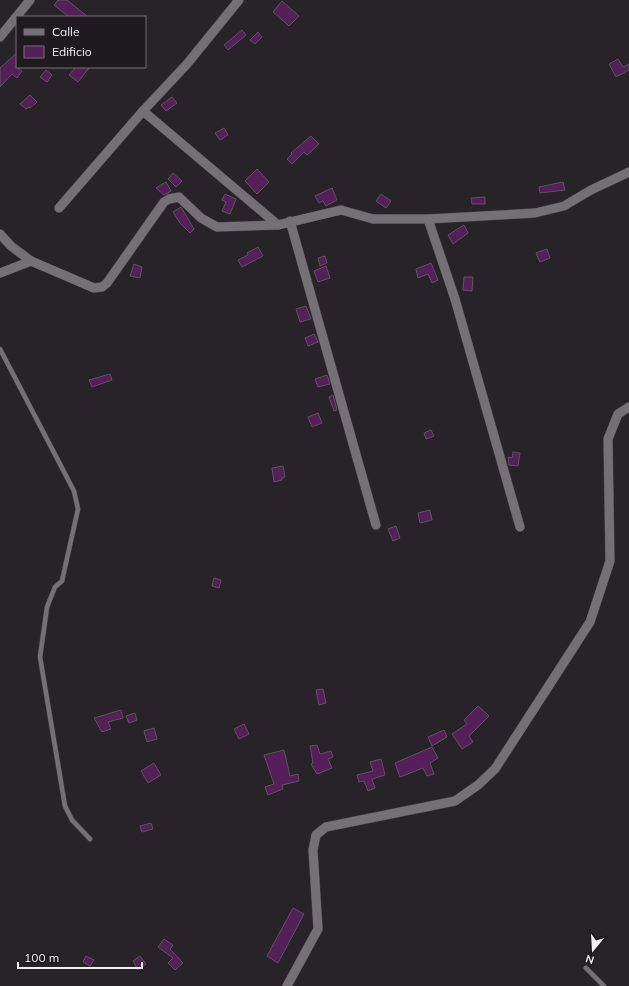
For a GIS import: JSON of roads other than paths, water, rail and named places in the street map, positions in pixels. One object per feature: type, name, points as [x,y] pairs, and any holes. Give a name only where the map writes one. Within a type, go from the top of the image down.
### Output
[{"type":"street","points":[[17,16],[30,0]]},
{"type":"street","points":[[59,208],[143,111],[187,64],[239,0]]},
{"type":"street","points":[[0,37],[16,17]]},
{"type":"street","points":[[143,111],[278,225]]},
{"type":"street","points":[[0,234],[11,246],[31,261],[94,288],[107,283],[164,202],[174,197],[183,199],[201,218],[218,226],[278,225],[341,210],[373,219],[428,219],[535,213],[564,206],[591,190],[629,172]]},
{"type":"street","points":[[428,219],[455,299],[520,527]]},
{"type":"street","points":[[290,221],[376,525]]},
{"type":"street","points":[[0,273],[31,261]]},
{"type":"street","points":[[287,986],[318,929],[314,850],[316,835],[326,827],[455,801],[478,786],[495,769],[590,622],[610,561],[608,440],[618,414],[629,407]]},
{"type":"lane","points":[[0,349],[74,491],[78,509],[62,581],[55,587],[46,607],[40,657],[65,806],[72,820],[90,839]]},
{"type":"lane","points":[[586,968],[604,986]]}]
